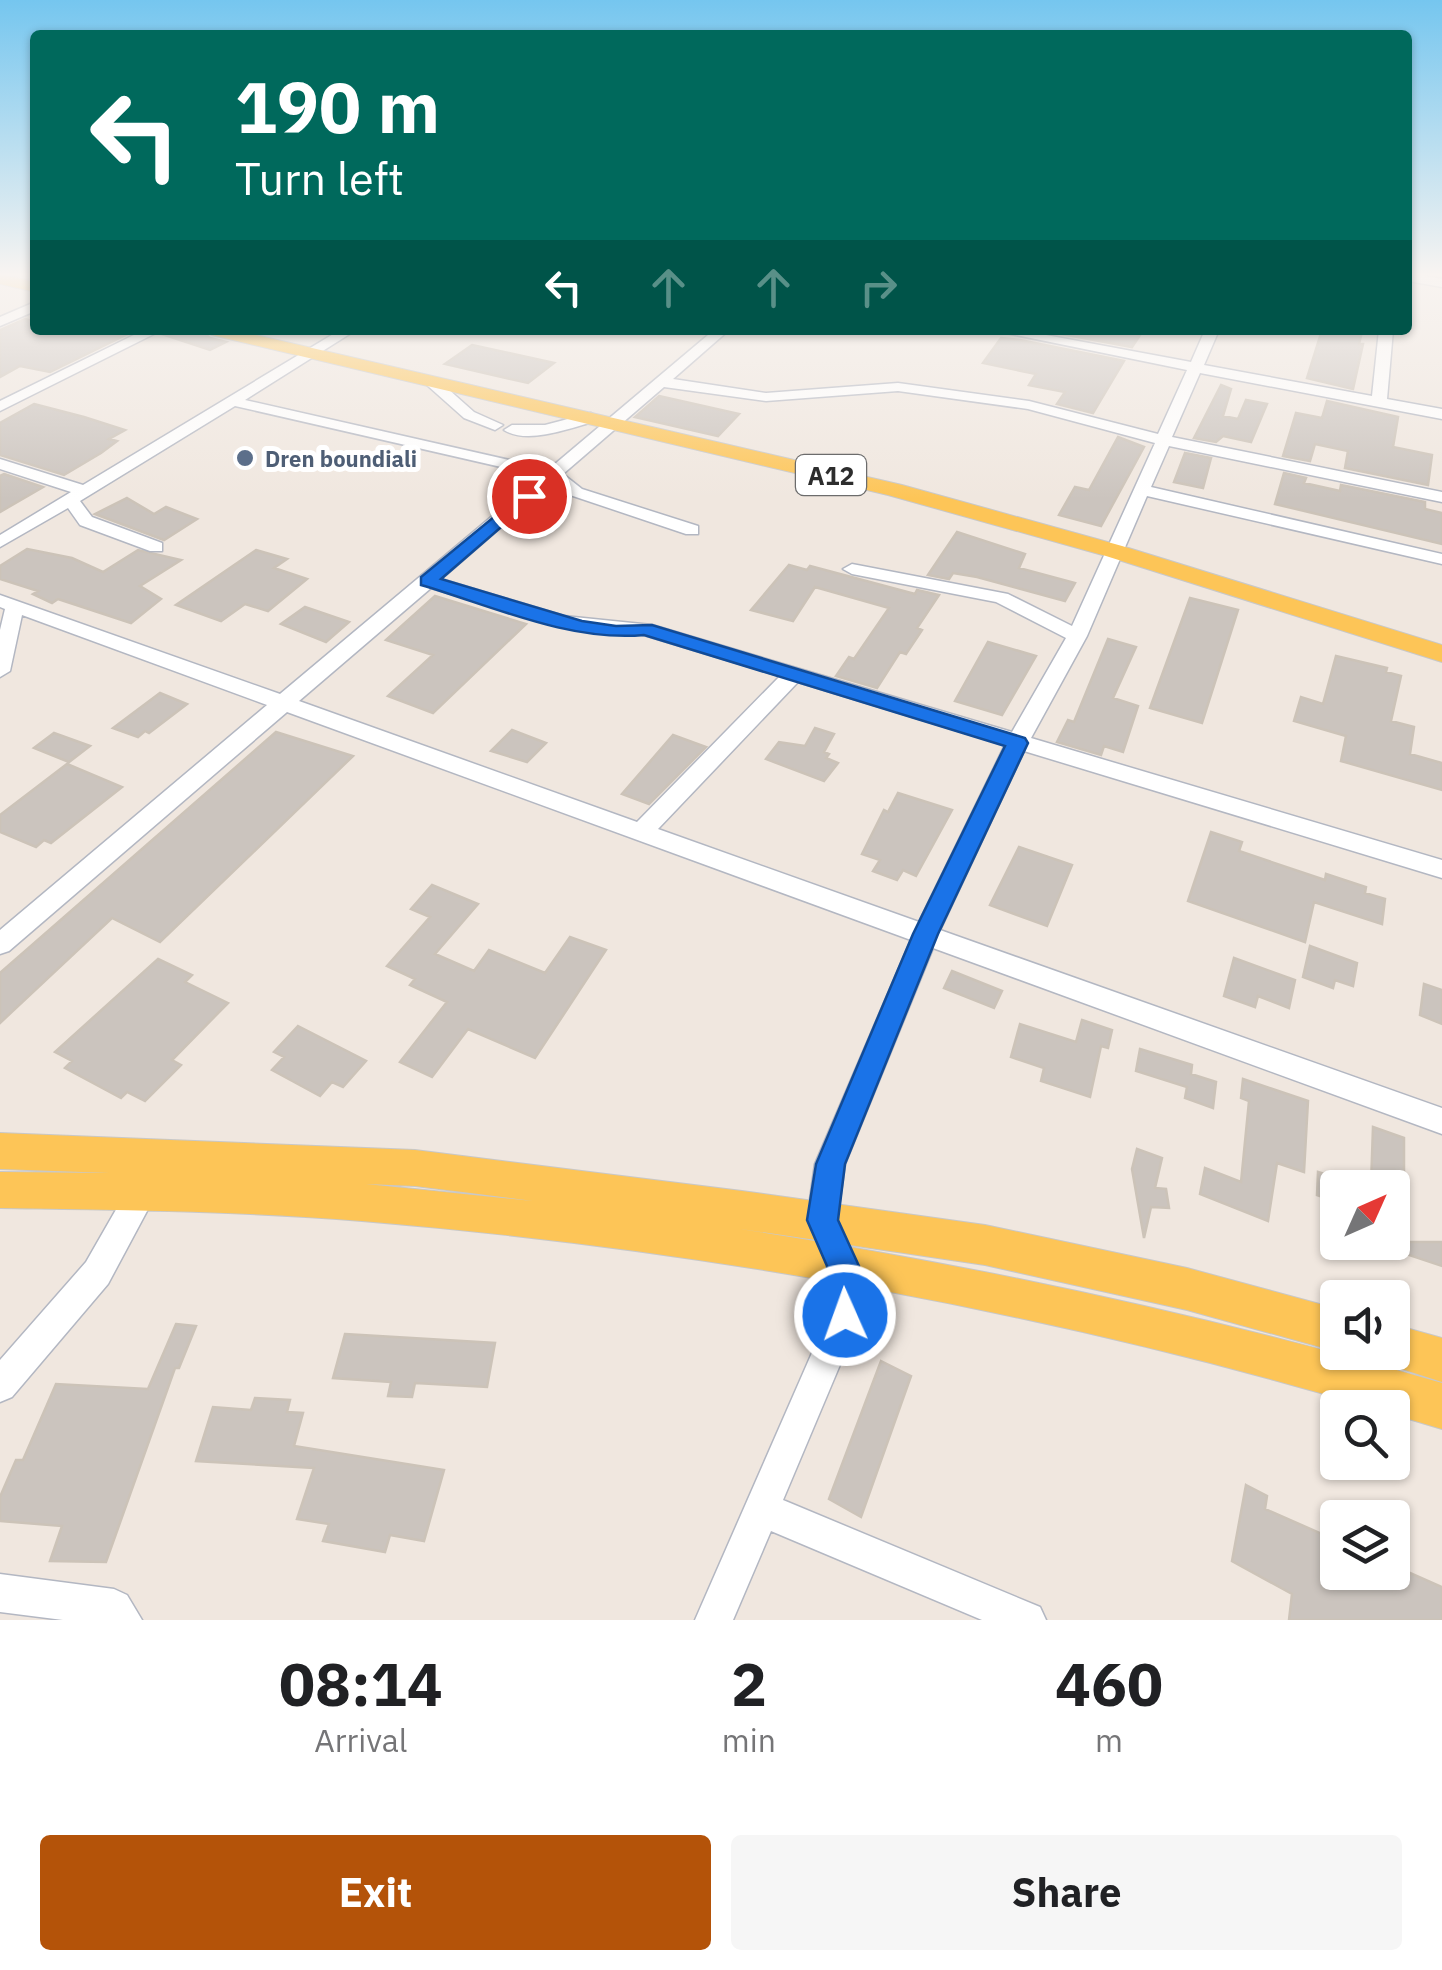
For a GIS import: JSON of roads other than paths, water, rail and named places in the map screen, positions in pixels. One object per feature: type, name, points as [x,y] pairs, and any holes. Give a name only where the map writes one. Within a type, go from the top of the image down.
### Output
[{"type":"main road","name":"A12","points":[[280,348],[894,490],[1114,550],[1442,654]]},
{"type":"main road","points":[[0,1151],[843,1266],[1126,1320],[1442,1406]]},
{"type":"main road","points":[[0,1190],[150,1174],[414,1168],[822,1220],[984,1245],[1187,1290],[1320,1326]]},
{"type":"main road","points":[[1410,1351],[1442,1360]]},
{"type":"street","points":[[0,407],[120,348]]},
{"type":"street","points":[[0,542],[321,348]]},
{"type":"street","points":[[0,944],[281,702],[554,475],[602,420],[663,382],[702,348]]},
{"type":"street","points":[[1102,348],[1442,414]]},
{"type":"street","points":[[714,1620],[845,1315],[843,1266],[822,1220],[830,1164],[926,934],[1017,743],[1077,636],[1204,348]]},
{"type":"street","points":[[1378,402],[1384,348]]},
{"type":"street","points":[[663,382],[766,397],[898,387],[1029,406],[1163,440],[1442,497]]},
{"type":"street","points":[[433,384],[468,415],[495,426]]},
{"type":"street","points":[[230,400],[333,428],[391,436],[554,475],[576,492],[692,530]]},
{"type":"street","points":[[512,430],[545,430],[602,420]]},
{"type":"street","points":[[0,464],[79,495]]},
{"type":"street","points":[[1140,490],[1442,559]]},
{"type":"street","points":[[79,495],[86,521],[156,547]]},
{"type":"street","points":[[852,569],[1001,598],[1077,636]]},
{"type":"street","points":[[428,581],[580,626],[616,632],[646,629],[1442,869]]},
{"type":"street","points":[[0,672],[7,604],[1442,1121]]},
{"type":"street","points":[[642,832],[792,676]]},
{"type":"street","points":[[0,1386],[97,1273],[150,1174]]},
{"type":"street","points":[[762,1509],[1027,1620]]},
{"type":"street","points":[[0,1593],[114,1608],[123,1620]]},
{"type":"place","name":"Dren boundiali","points":[[245,458]]}]
